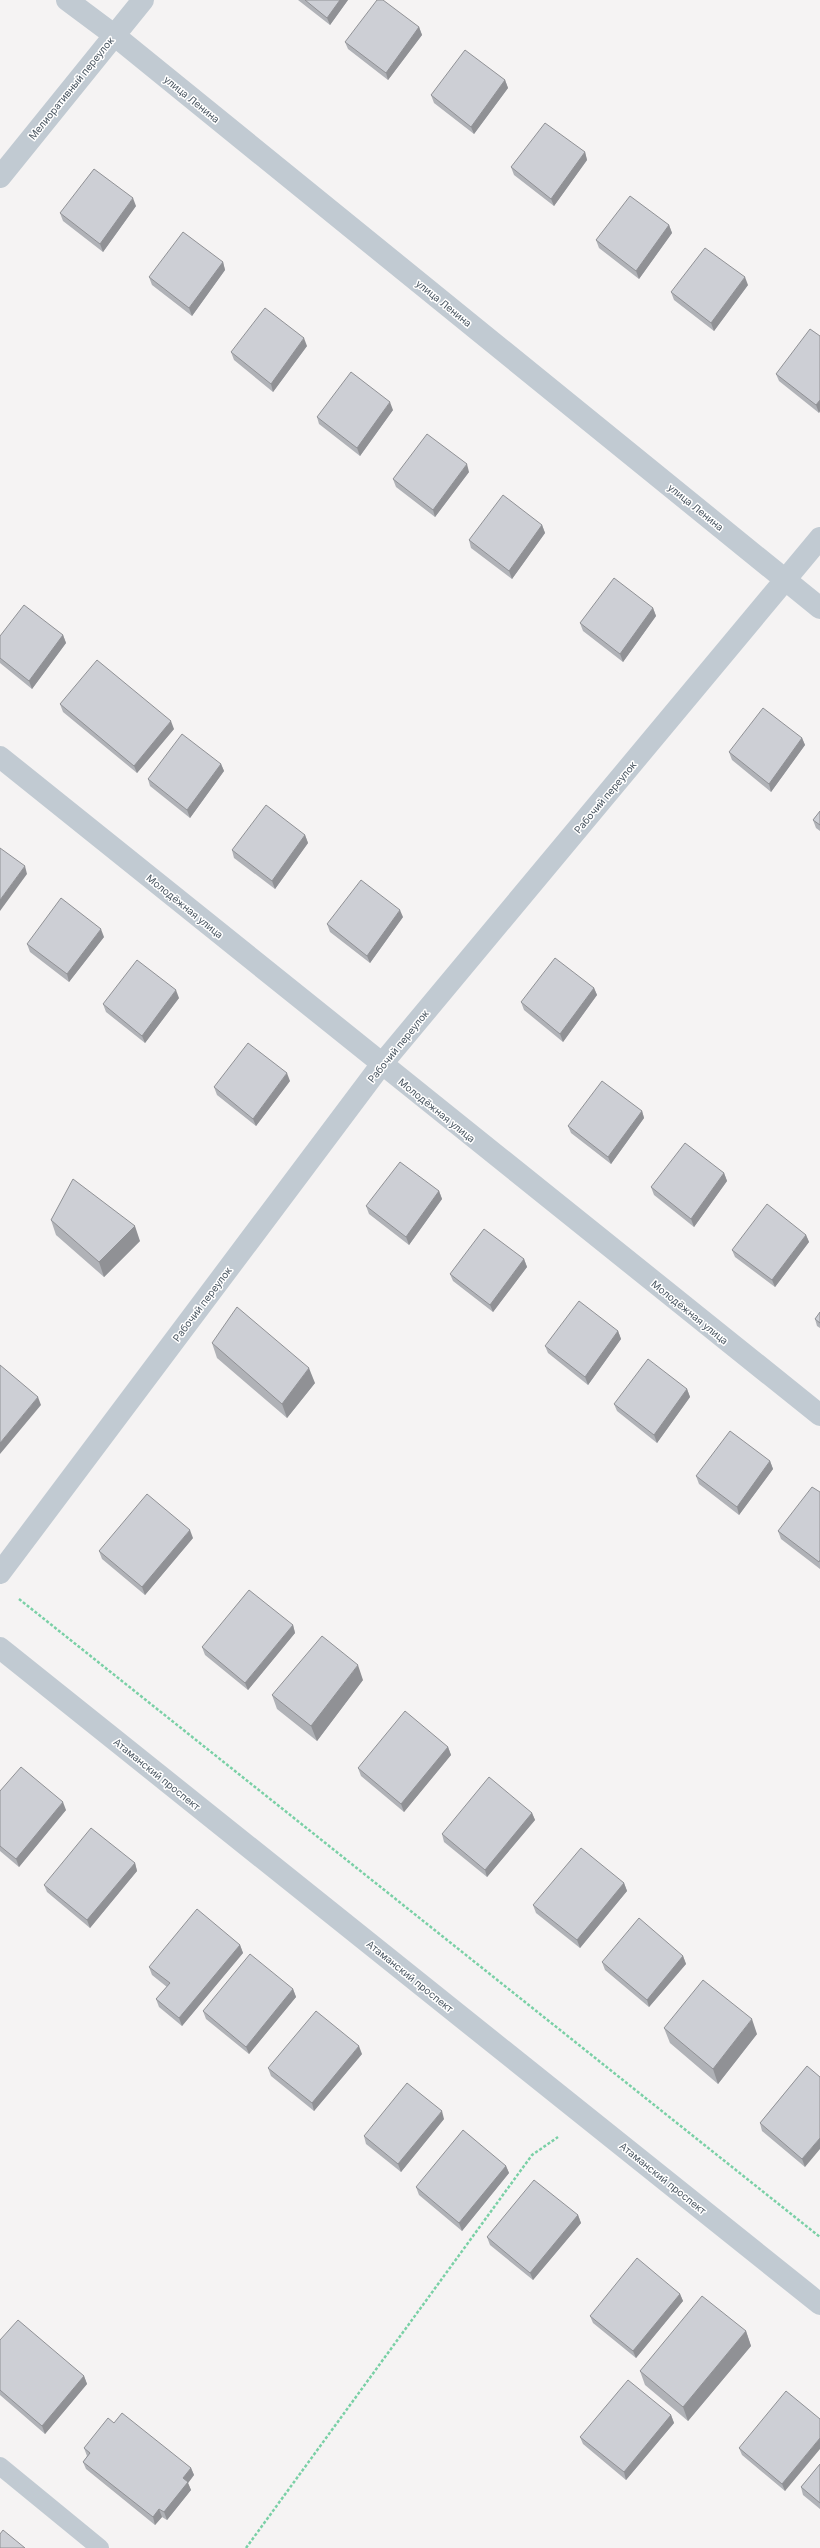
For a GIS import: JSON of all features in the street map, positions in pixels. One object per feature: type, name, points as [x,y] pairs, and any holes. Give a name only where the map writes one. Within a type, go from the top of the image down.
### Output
[{"type":"street","name":"улица Ленина","points":[[67,0],[114,35],[820,608]]},
{"type":"street","name":"Мелиоративный переулок","points":[[0,177],[143,0]]},
{"type":"street","name":"Рабочий переулок","points":[[0,1573],[382,1065],[786,581],[820,538]]},
{"type":"street","name":"Молодёжная улица","points":[[0,757],[820,1415]]},
{"type":"street","name":"Атаманский проспект","points":[[0,1648],[820,2304]]},
{"type":"lane","points":[[0,2466],[100,2548]]},
{"type":"path","points":[[17,1597],[820,2237]]},
{"type":"path","points":[[246,2548],[532,2155],[587,2117]]},
{"type":"building","points":[[305,0],[340,0],[327,18]]},
{"type":"building","points":[[377,0],[383,0],[419,27],[386,73],[345,42]]},
{"type":"building","points":[[465,50],[505,80],[471,127],[431,95]]},
{"type":"building","points":[[545,123],[585,152],[551,199],[511,167]]},
{"type":"building","points":[[94,169],[133,198],[100,244],[60,213]]},
{"type":"building","points":[[630,196],[669,225],[636,271],[596,240]]},
{"type":"building","points":[[183,232],[223,262],[189,308],[149,277]]},
{"type":"building","points":[[705,248],[745,277],[711,323],[671,292]]},
{"type":"building","points":[[265,308],[304,338],[271,384],[231,352]]},
{"type":"building","points":[[810,329],[820,336],[820,400],[816,405],[776,374]]},
{"type":"building","points":[[351,372],[390,402],[357,448],[317,417]]},
{"type":"building","points":[[427,434],[467,464],[433,510],[393,479]]},
{"type":"building","points":[[503,495],[542,525],[509,571],[469,540]]},
{"type":"building","points":[[614,578],[653,608],[620,654],[580,623]]},
{"type":"building","points":[[24,605],[63,635],[29,681],[0,658],[0,636]]},
{"type":"building","points":[[97,660],[171,721],[134,766],[60,704]]},
{"type":"building","points":[[763,708],[802,738],[769,784],[729,752]]},
{"type":"building","points":[[182,734],[221,764],[187,810],[148,779]]},
{"type":"building","points":[[266,805],[305,835],[272,881],[232,850]]},
{"type":"building","points":[[820,811],[820,825],[813,820]]},
{"type":"building","points":[[0,848],[25,866],[0,900]]},
{"type":"building","points":[[361,880],[400,910],[367,956],[327,924]]},
{"type":"building","points":[[61,898],[101,929],[67,974],[27,944]]},
{"type":"building","points":[[555,958],[594,988],[560,1034],[521,1002]]},
{"type":"building","points":[[137,960],[176,990],[142,1036],[103,1004]]},
{"type":"building","points":[[248,1043],[287,1073],[253,1119],[214,1087]]},
{"type":"building","points":[[602,1081],[642,1111],[608,1157],[568,1126]]},
{"type":"building","points":[[685,1143],[724,1173],[691,1219],[651,1187]]},
{"type":"building","points":[[400,1162],[439,1191],[406,1237],[366,1206]]},
{"type":"building","points":[[73,1179],[135,1226],[99,1262],[51,1220]]},
{"type":"building","points":[[767,1204],[806,1235],[772,1280],[732,1250]]},
{"type":"building","points":[[484,1229],[524,1259],[490,1305],[450,1274]]},
{"type":"building","points":[[579,1301],[618,1331],[585,1377],[545,1346]]},
{"type":"building","points":[[237,1307],[309,1368],[282,1404],[212,1343]]},
{"type":"building","points":[[820,1312],[820,1323],[815,1319]]},
{"type":"building","points":[[648,1359],[687,1389],[654,1435],[614,1404]]},
{"type":"building","points":[[0,1365],[38,1397],[0,1443]]},
{"type":"building","points":[[730,1431],[770,1461],[737,1507],[696,1476]]},
{"type":"building","points":[[812,1487],[820,1492],[819,1562],[778,1531]]},
{"type":"building","points":[[147,1494],[190,1530],[142,1587],[99,1551]]},
{"type":"building","points":[[249,1590],[293,1625],[245,1683],[202,1647]]},
{"type":"building","points":[[322,1636],[358,1665],[311,1726],[272,1695]]},
{"type":"building","points":[[405,1711],[448,1747],[401,1804],[358,1768]]},
{"type":"building","points":[[21,1767],[63,1802],[16,1859],[0,1846],[0,1791]]},
{"type":"building","points":[[489,1777],[532,1813],[485,1870],[442,1834]]},
{"type":"building","points":[[91,1828],[135,1863],[87,1920],[44,1885]]},
{"type":"building","points":[[581,1848],[624,1883],[577,1940],[533,1905]]},
{"type":"building","points":[[197,1909],[240,1945],[179,2018],[156,1999],[170,1983],[149,1967]]},
{"type":"building","points":[[639,1918],[683,1956],[647,2000],[602,1962]]},
{"type":"building","points":[[250,1954],[293,1989],[246,2047],[203,2011]]},
{"type":"building","points":[[703,1980],[752,2019],[713,2069],[664,2028]]},
{"type":"building","points":[[316,2011],[359,2046],[312,2103],[268,2068]]},
{"type":"building","points":[[807,2066],[820,2077],[820,2138],[802,2159],[760,2123]]},
{"type":"building","points":[[407,2083],[442,2111],[398,2164],[364,2136]]},
{"type":"building","points":[[463,2130],[506,2166],[459,2223],[416,2187]]},
{"type":"building","points":[[534,2180],[578,2215],[530,2273],[487,2237]]},
{"type":"building","points":[[637,2258],[680,2294],[633,2351],[590,2316]]},
{"type":"building","points":[[702,2296],[746,2331],[683,2407],[640,2371]]},
{"type":"building","points":[[18,2320],[84,2376],[42,2426],[0,2390],[0,2340]]},
{"type":"building","points":[[628,2380],[671,2415],[624,2472],[580,2437]]},
{"type":"building","points":[[786,2391],[820,2419],[820,2438],[782,2484],[739,2448]]},
{"type":"building","points":[[122,2413],[191,2468],[183,2478],[188,2482],[164,2512],[159,2509],[153,2517],[83,2462],[90,2453],[84,2448],[108,2418],[114,2423]]},
{"type":"building","points":[[820,2464],[820,2503],[801,2487]]},
{"type":"building","points":[[3,2530],[25,2548],[0,2548],[0,2534]]}]
